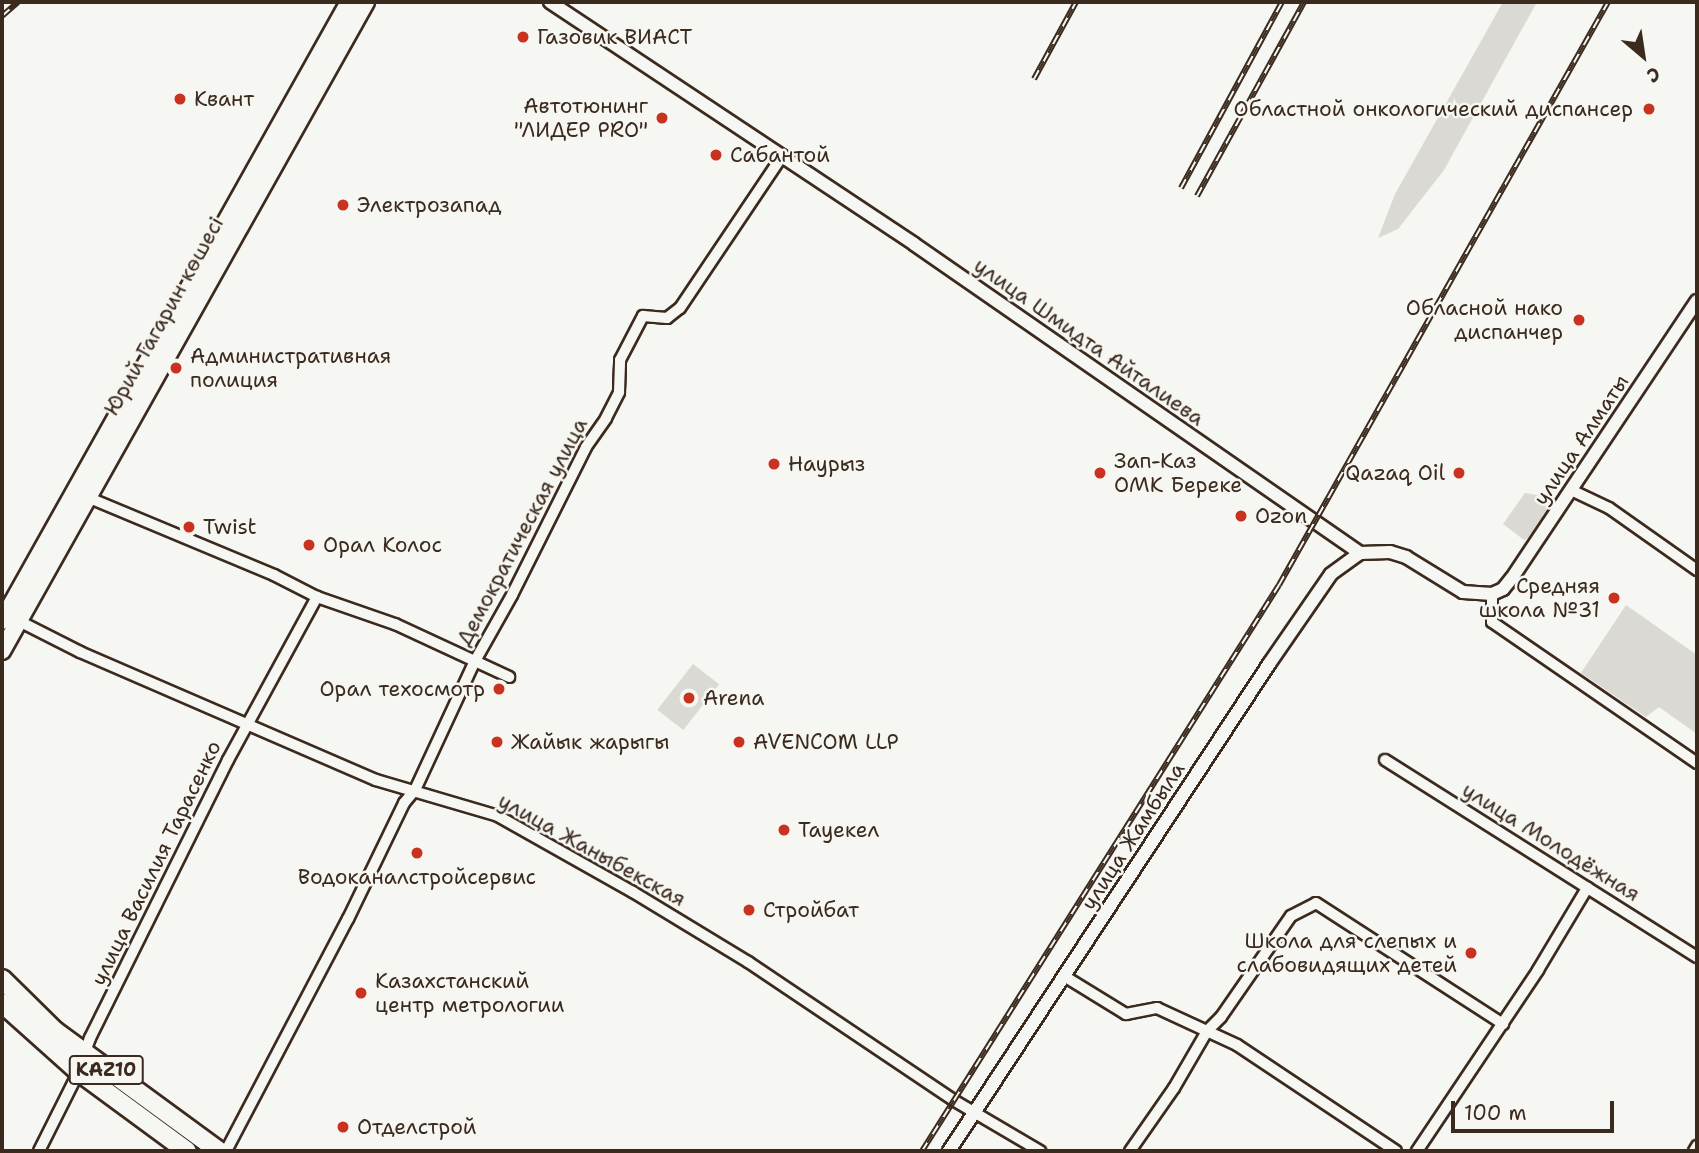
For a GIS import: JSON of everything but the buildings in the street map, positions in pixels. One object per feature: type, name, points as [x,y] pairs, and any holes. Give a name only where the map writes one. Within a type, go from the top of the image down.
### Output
[{"type":"highway","name":"KAZ10","points":[[2,979],[55,1031],[81,1063],[219,1151]]},
{"type":"highway","name":"KAZ10","points":[[2,1003],[81,1063],[187,1151]]},
{"type":"main road","name":"Юрий Гагарин көшесі","points":[[2,651],[9,619],[349,2]]},
{"type":"main road","name":"Юрий Гагарин көшесі","points":[[9,619],[87,497],[366,2]]},
{"type":"street","name":"улица Шмидта Айталиева","points":[[550,2],[783,156],[1360,553]]},
{"type":"street","name":"Демократическая улица","points":[[226,1151],[348,919],[404,803],[415,790],[475,661],[512,595],[586,447],[619,392],[620,360],[643,316],[667,318],[680,308],[783,156]]},
{"type":"street","name":"улица Алматы","points":[[1492,594],[1503,589],[1512,578],[1697,301]]},
{"type":"street","points":[[1571,490],[1609,508],[1697,570]]},
{"type":"street","points":[[87,497],[274,575],[317,597],[395,624],[509,677]]},
{"type":"street","points":[[1360,553],[1390,552],[1406,557],[1463,592],[1492,594],[1492,622],[1697,763]]},
{"type":"street","name":"улица Жамбыла","points":[[949,1151],[1331,574],[1360,553]]},
{"type":"street","name":"улица Василия Тарасенко","points":[[39,1151],[248,723],[317,597]]},
{"type":"street","name":"улица Жаныбекская","points":[[9,619],[376,780],[498,816],[633,892],[748,962],[975,1112],[1040,1151]]},
{"type":"street","name":"улица Молодёжная","points":[[1385,760],[1697,957]]},
{"type":"street","points":[[1417,1151],[1503,1024],[1587,888]]},
{"type":"street","points":[[1130,1151],[1174,1088],[1207,1031],[1236,996],[1291,916],[1317,903],[1503,1024]]},
{"type":"street","points":[[1064,976],[1126,1014],[1157,1008],[1237,1045],[1396,1151]]},
{"type":"street","points":[[1694,1151],[1697,1146]]},
{"type":"shaded area","points":[[1503,2],[1537,2],[1444,170],[1398,229],[1378,238],[1395,194]]},
{"type":"shaded area","points":[[1525,493],[1543,496],[1549,507],[1524,540],[1503,524]]},
{"type":"shaded area","points":[[1626,605],[1697,655],[1697,734],[1659,707],[1646,717],[1581,673]]},
{"type":"shaded area","name":"Arena","points":[[693,664],[719,684],[683,730],[657,710]]},
{"type":"railway","points":[[2,16],[18,2]]},
{"type":"railway","points":[[1034,79],[1076,2]]},
{"type":"railway","points":[[1181,188],[1282,2]]},
{"type":"railway","points":[[1197,196],[1304,2]]},
{"type":"railway","points":[[922,1151],[1279,585],[1608,2]]},
{"type":"place","name":"Газовик ВИАСТ","points":[[523,37]]},
{"type":"place","name":"Квант","points":[[180,99]]},
{"type":"place","name":"Областной онкологический диспансер","points":[[1649,109]]},
{"type":"place","name":"Автотюнинг \"ЛИДЕР PRO\"","points":[[662,118]]},
{"type":"place","name":"Сабантой","points":[[716,155]]},
{"type":"place","name":"Электрозапад","points":[[343,205]]},
{"type":"place","name":"Обласной нако диспанчер","points":[[1579,320]]},
{"type":"place","name":"Административная полиция","points":[[176,368]]},
{"type":"place","name":"Наурыз","points":[[774,464]]},
{"type":"place","name":"Зап-Каз ОМК Береке","points":[[1100,473]]},
{"type":"place","name":"Qazaq Oil","points":[[1459,473]]},
{"type":"place","name":"Ozon","points":[[1241,516]]},
{"type":"place","name":"Twist","points":[[189,527]]},
{"type":"place","name":"Орал Колос","points":[[309,545]]},
{"type":"place","name":"Средняя школа №31","points":[[1614,598]]},
{"type":"place","name":"Орал техосмотр","points":[[499,689]]},
{"type":"place","name":"Arena","points":[[689,698]]},
{"type":"place","name":"Жайык жарыгы","points":[[497,742]]},
{"type":"place","name":"AVENCOM LLP","points":[[739,742]]},
{"type":"place","name":"Тауекел","points":[[784,830]]},
{"type":"place","name":"Водоканалстройсервис","points":[[417,853]]},
{"type":"place","name":"Стройбат","points":[[749,910]]},
{"type":"place","name":"Школа для слепых и слабовидящих детей","points":[[1471,953]]},
{"type":"place","name":"Казахстанский центр метрологии","points":[[361,993]]},
{"type":"place","name":"Отделстрой","points":[[343,1127]]}]
